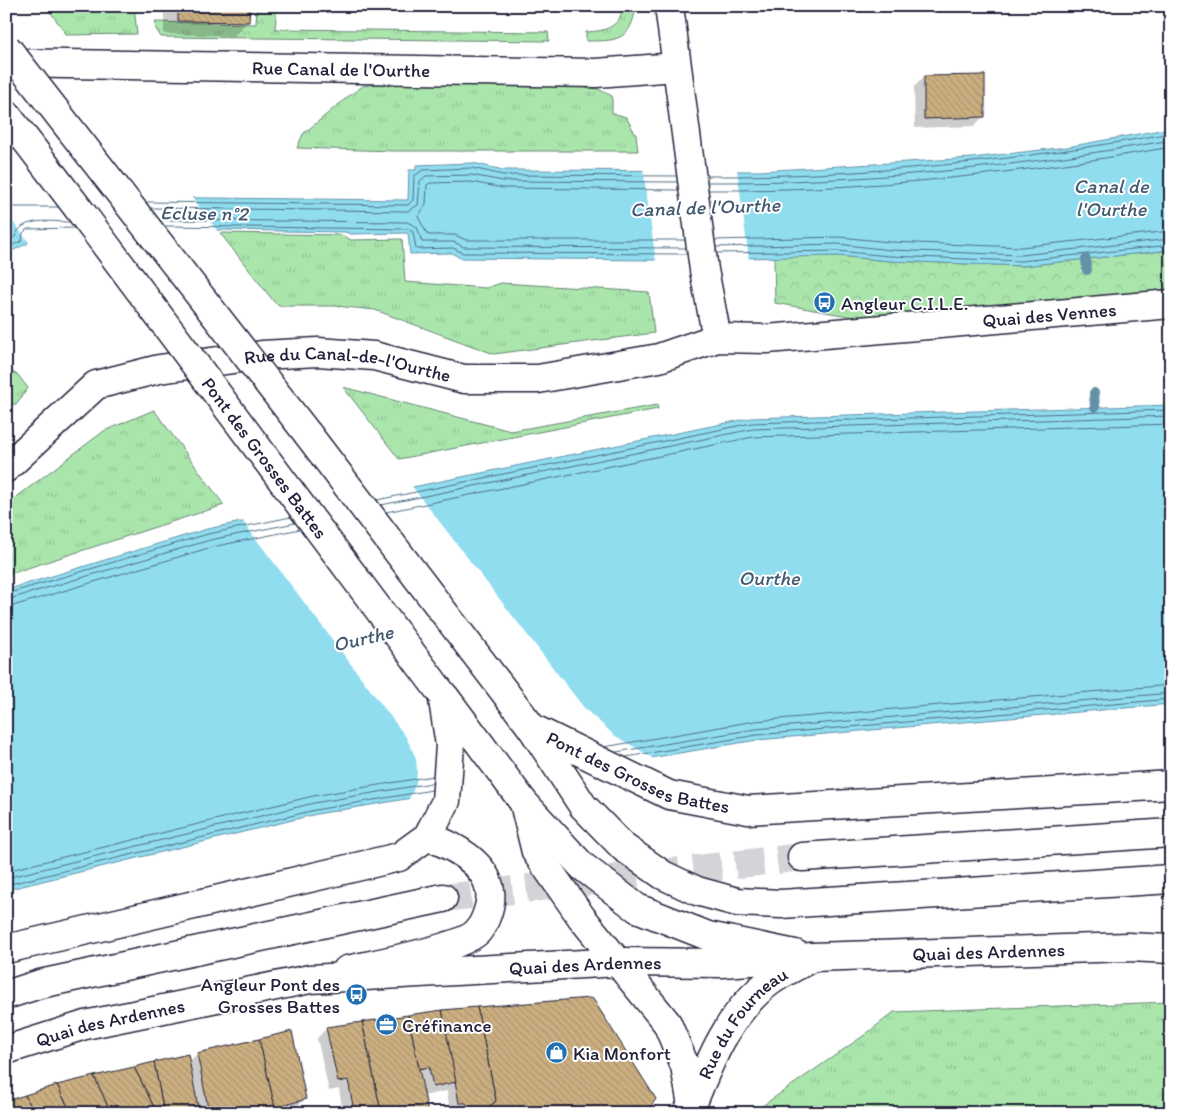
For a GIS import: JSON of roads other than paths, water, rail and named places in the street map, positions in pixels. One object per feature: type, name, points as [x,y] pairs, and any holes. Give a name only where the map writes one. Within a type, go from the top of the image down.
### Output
[{"type":"main road","points":[[669,6],[704,270],[716,338]]},
{"type":"main road","name":"Pont des Grosses Battes","points":[[6,47],[532,728],[583,806],[623,847],[663,875],[697,891],[737,902],[781,904],[1171,879]]},
{"type":"main road","name":"Rue Canal de l'Ourthe","points":[[6,63],[596,73],[676,67]]},
{"type":"main road","name":"Pont des Grosses Battes","points":[[6,114],[524,802],[582,866],[637,908],[708,936],[812,957]]},
{"type":"main road","name":"Quai des Vennes","points":[[716,338],[766,339],[1171,304]]},
{"type":"main road","name":"Rue du Canal-de-l'Ourthe","points":[[6,468],[96,385],[159,369],[262,355],[318,352],[374,356],[464,379],[538,379],[659,358],[716,338]]},
{"type":"main road","points":[[6,949],[399,857],[428,836],[446,801],[450,745],[442,694]]},
{"type":"main road","name":"Pont des Grosses Battes","points":[[532,728],[669,795],[748,810],[1171,785]]},
{"type":"main road","name":"Rue du Fourneau","points":[[524,802],[536,852],[582,918],[620,962],[667,1023],[685,1066],[689,1109]]},
{"type":"main road","points":[[802,857],[1171,833]]},
{"type":"main road","points":[[310,978],[452,945],[478,931],[492,902],[488,879],[474,862],[448,844],[428,836]]},
{"type":"main road","points":[[6,995],[49,982],[443,898]]},
{"type":"main road","name":"Quai des Ardennes","points":[[6,1050],[85,1025],[310,978],[620,962],[722,963],[812,957],[1128,947],[1171,941]]},
{"type":"main road","points":[[1128,947],[1171,949]]},
{"type":"main road","name":"Rue du Fourneau","points":[[689,1109],[711,1059],[740,1010],[771,981],[812,957]]},
{"type":"water","name":"Canal de l'Ourthe","points":[[1171,128],[1171,250],[1022,266],[889,261],[838,256],[650,260],[460,258],[452,253],[410,254],[408,233],[351,234],[345,232],[222,230],[27,234],[28,243],[6,254],[6,196],[408,200],[409,170],[416,170],[416,165],[473,163],[503,170],[759,171],[972,158],[1067,147]]},
{"type":"water","name":"Ourthe","points":[[1171,405],[1171,704],[757,740],[317,814],[6,890],[6,590],[207,529],[751,418]]},
{"type":"waterway","points":[[1086,259],[1087,270]]},
{"type":"waterway","points":[[1094,393],[1095,407]]},
{"type":"tunnel","points":[[443,898],[802,857]]},
{"type":"place","name":"Angleur C.I.L.E.","points":[[825,303]]},
{"type":"place","name":"Angleur Pont des Grosses Battes","points":[[356,995]]},
{"type":"place","name":"Créfinance","points":[[386,1025]]},
{"type":"place","name":"Kia Monfort","points":[[557,1053]]},
{"type":"water label","name":"Ecluse n°2","points":[[204,213]]}]
